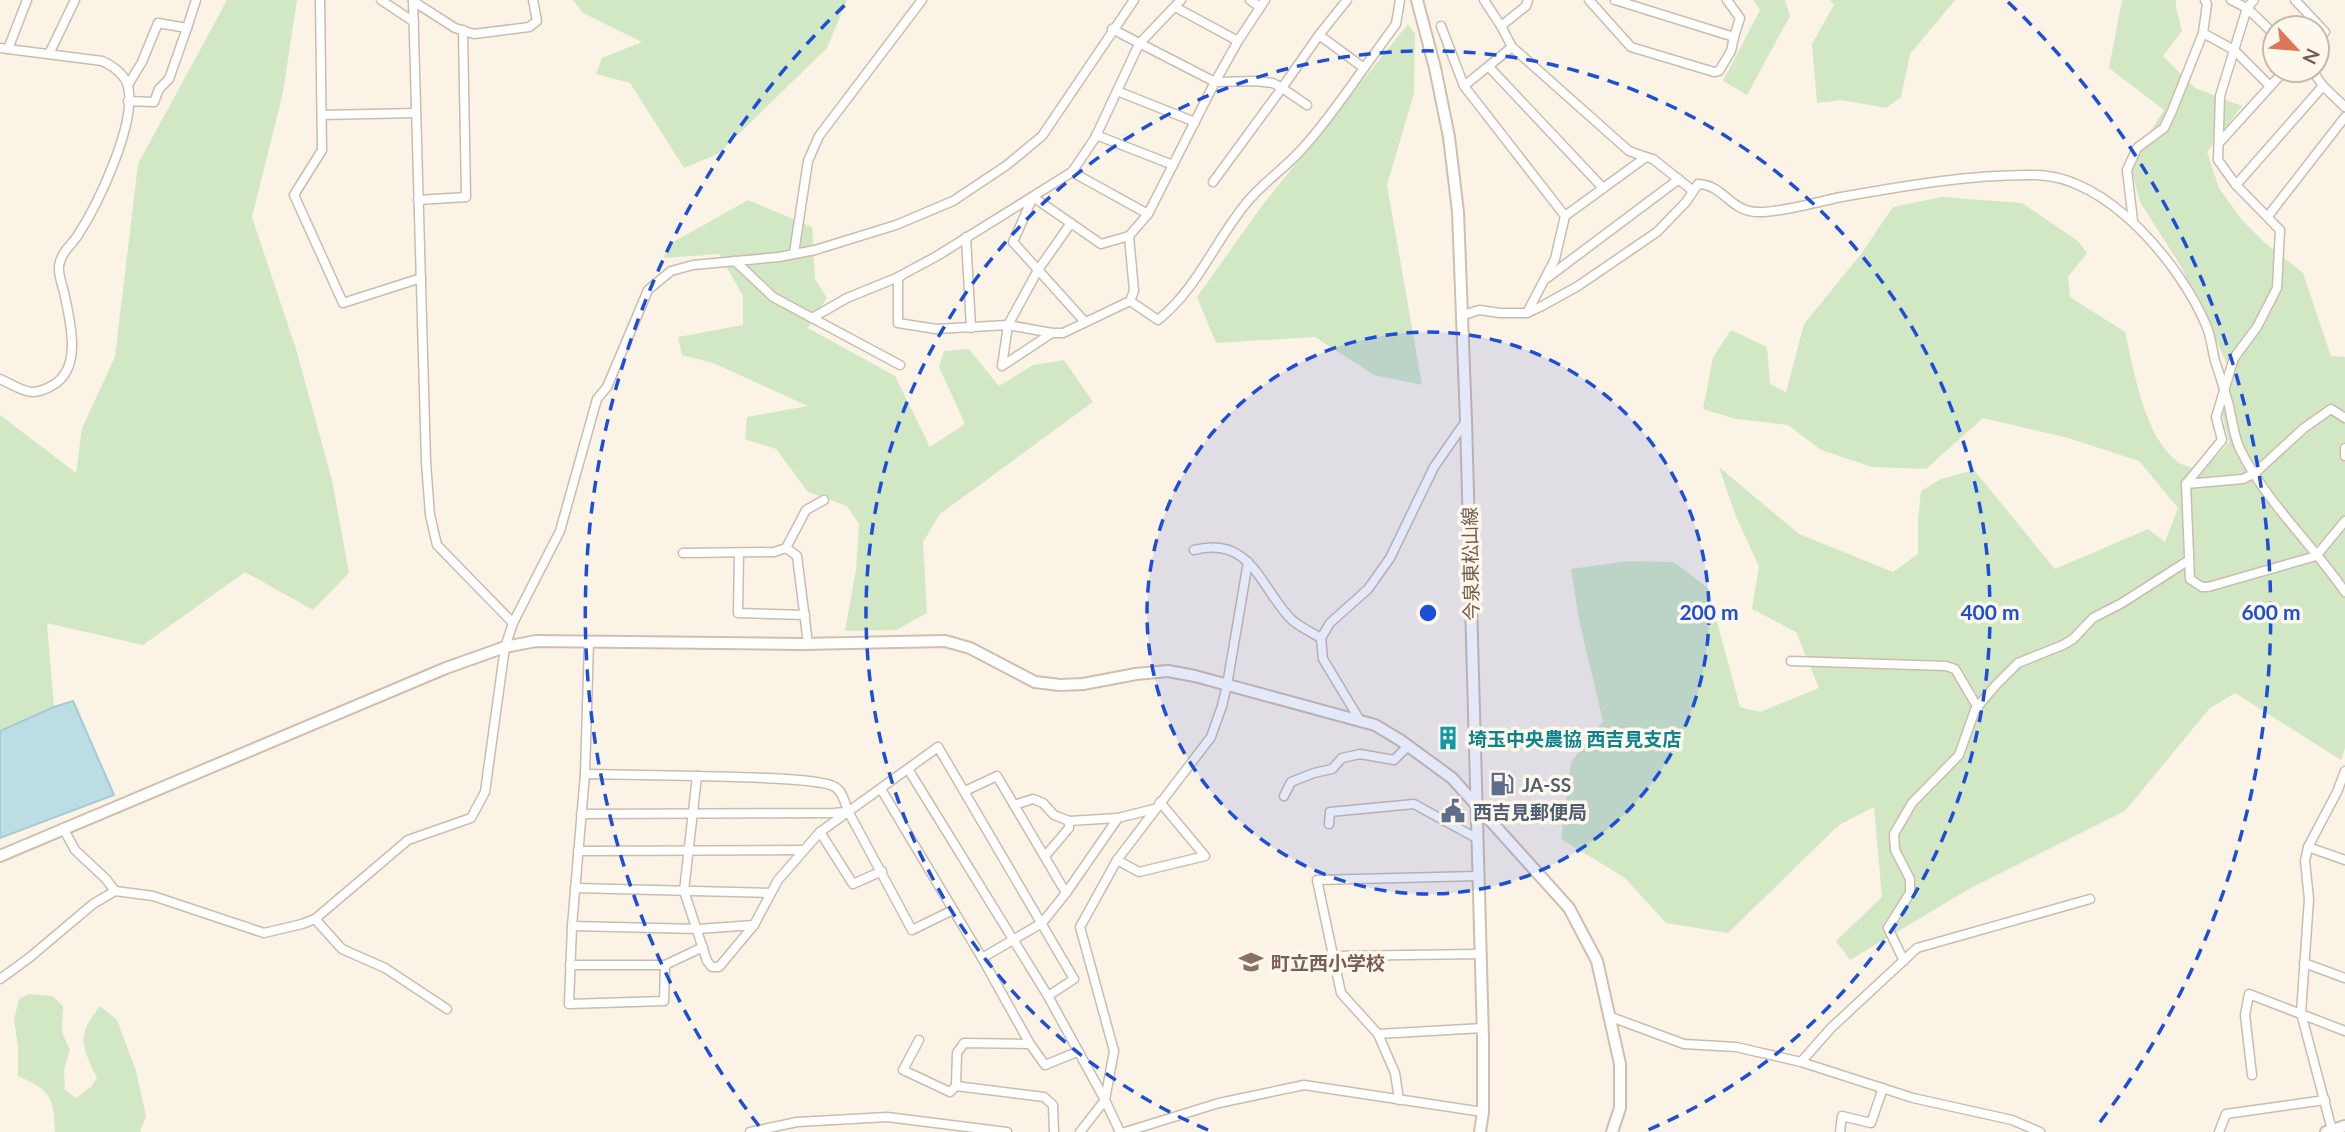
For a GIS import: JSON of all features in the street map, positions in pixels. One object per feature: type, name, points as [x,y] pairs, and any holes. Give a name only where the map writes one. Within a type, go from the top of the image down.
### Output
[{"type":"street","points":[[27,0],[4,49],[102,61],[116,68],[128,85]]},
{"type":"street","points":[[49,54],[75,0]]},
{"type":"street","points":[[128,101],[154,102],[159,89],[169,79],[195,2],[185,0]]},
{"type":"street","points":[[320,0],[322,150],[295,195],[344,303],[421,278]]},
{"type":"street","points":[[381,0],[414,22]]},
{"type":"street","points":[[413,0],[426,462],[432,533],[436,545],[513,623]]},
{"type":"street","points":[[413,0],[474,34],[529,27],[537,21],[533,0]]},
{"type":"street","points":[[794,253],[807,161],[820,136],[922,0]]},
{"type":"street","points":[[0,979],[93,904],[115,891],[153,896],[264,933],[315,919],[408,841],[471,818],[485,792],[505,647],[513,623],[560,531],[597,398],[607,387],[648,290],[671,271],[693,265],[815,250],[896,225],[953,201],[1007,165],[1042,136],[1134,0]]},
{"type":"street","points":[[1034,197],[1101,244],[1129,236],[1148,214],[1215,82],[1263,4],[1251,0]]},
{"type":"street","points":[[1213,182],[1318,35],[1348,0]]},
{"type":"street","points":[[1130,301],[1158,320],[1172,309],[1196,282],[1213,249],[1248,200],[1301,150],[1340,102],[1396,24],[1400,0]]},
{"type":"street","name":"今泉東松山線","points":[[1417,0],[1449,137],[1458,212],[1483,1028],[1483,1112],[1480,1132]]},
{"type":"street","points":[[1484,0],[1502,26],[1512,47],[1629,151],[1653,159],[1692,190]]},
{"type":"street","points":[[1502,26],[1526,6],[1528,0]]},
{"type":"street","points":[[1588,0],[1631,47],[1714,72],[1719,71],[1731,51],[1740,18],[1727,0]]},
{"type":"street","points":[[1615,0],[1734,37]]},
{"type":"street","points":[[2133,221],[2127,170],[2137,148],[2164,128],[2203,33],[2207,4],[2205,0]]},
{"type":"street","points":[[2231,0],[2247,8],[2261,22]]},
{"type":"street","points":[[2254,0],[2247,8],[2220,96],[2218,160],[2236,185],[2280,230],[2277,288],[2258,327],[2234,358],[2216,417],[2222,440],[2186,484],[2190,579],[2202,587],[2316,556],[2345,521]]},
{"type":"street","points":[[2295,0],[2308,14]]},
{"type":"street","points":[[812,318],[847,298],[901,276],[1072,172],[1096,135],[1139,44],[1178,3],[1238,41]]},
{"type":"street","points":[[0,379],[35,394],[44,391],[66,375],[72,352],[59,268],[64,251],[76,237],[111,172],[126,127],[128,85],[142,62],[158,23],[187,28]]},
{"type":"street","points":[[1441,26],[1464,86],[1564,216]]},
{"type":"street","points":[[1112,29],[1215,82],[1273,83],[1307,105]]},
{"type":"street","points":[[418,200],[466,197],[463,30]]},
{"type":"street","points":[[2203,33],[2234,50],[2270,86],[2218,144]]},
{"type":"street","points":[[1318,35],[1364,68]]},
{"type":"street","points":[[1464,86],[1512,47]]},
{"type":"street","points":[[1489,67],[1603,188]]},
{"type":"street","points":[[2236,185],[2323,86],[2345,107]]},
{"type":"street","points":[[1116,91],[1195,122]]},
{"type":"street","points":[[322,115],[416,113]]},
{"type":"street","points":[[2268,216],[2345,117]]},
{"type":"street","points":[[1096,135],[1173,165]]},
{"type":"street","points":[[1527,313],[1555,259],[1564,216],[1646,157]]},
{"type":"street","points":[[1072,172],[1148,214]]},
{"type":"street","points":[[1461,316],[1479,310],[1527,313],[1578,286],[1657,232],[1686,202],[1698,184],[1705,184],[1723,193],[1730,203],[1738,208],[1762,213],[1861,194],[1951,181],[2036,174],[2065,178],[2099,196],[2133,221],[2182,283],[2206,326],[2240,448],[2270,497],[2316,556],[2341,580],[2345,593]]},
{"type":"street","points":[[1544,280],[1679,179]]},
{"type":"street","points":[[1034,197],[1013,242],[1085,322]]},
{"type":"street","points":[[1052,333],[1002,366],[1009,325],[1038,270],[1071,223]]},
{"type":"street","points":[[901,276],[898,277],[898,323],[936,329],[1009,325],[1063,333],[1130,301],[1134,291],[1129,236]]},
{"type":"street","points":[[966,237],[971,328]]},
{"type":"street","points":[[735,261],[773,297],[900,365]]},
{"type":"street","points":[[2186,484],[2243,479],[2255,473],[2304,428],[2332,409],[2345,418]]},
{"type":"street","points":[[1361,722],[1323,659],[1321,638],[1330,623],[1368,589],[1391,558],[1434,467],[1466,421]]},
{"type":"street","points":[[2345,448],[2345,456]]},
{"type":"street","points":[[683,554],[774,552],[786,548],[806,510],[824,500]]},
{"type":"street","points":[[786,548],[797,556],[808,644]]},
{"type":"street","points":[[1194,550],[1226,548],[1248,562],[1290,619],[1321,638]]},
{"type":"street","points":[[739,553],[738,613],[805,615]]},
{"type":"street","points":[[1904,961],[1888,928],[1910,893],[1910,879],[1895,850],[1894,834],[1912,803],[1959,755],[1978,708],[2018,663],[2073,639],[2093,618],[2122,603],[2189,560]]},
{"type":"street","points":[[1080,1132],[1105,1100],[1114,1051],[1080,927],[1117,860],[1210,737],[1227,685],[1248,562]]},
{"type":"street","points":[[0,856],[446,668],[505,647],[536,641],[808,644],[945,641],[970,648],[1035,682],[1083,684],[1168,671],[1375,725],[1452,778],[1570,908],[1597,961],[1611,1017],[1621,1085],[1620,1108],[1612,1132]]},
{"type":"street","points":[[589,641],[585,774],[572,926],[569,1004],[664,1001],[665,965]]},
{"type":"street","points":[[1791,661],[1946,666],[1955,669],[1978,708]]},
{"type":"street","points":[[1284,796],[1291,782],[1332,769],[1342,758],[1360,754],[1394,760],[1408,746]]},
{"type":"street","points":[[697,775],[684,891],[707,961],[712,967],[719,967],[754,925],[786,869],[820,832],[938,747],[1074,979],[1048,996]]},
{"type":"street","points":[[908,769],[1048,996],[1123,1132],[1220,1103],[1304,1085],[1483,1112]]},
{"type":"street","points":[[2345,771],[2308,847],[2305,861],[2309,899],[2301,1013],[2325,1100],[2329,1131],[2345,1126]]},
{"type":"street","points":[[585,774],[697,775],[811,781],[834,786],[841,793],[912,930],[953,910]]},
{"type":"street","points":[[965,791],[997,776],[1066,893]]},
{"type":"street","points":[[881,789],[1030,1044],[1045,1065],[1077,1052]]},
{"type":"street","points":[[1014,805],[1033,799],[1043,803],[1054,815],[1069,821],[1118,818],[1157,805]]},
{"type":"street","points":[[1329,824],[1330,812],[1414,804],[1476,838]]},
{"type":"street","points":[[1117,860],[1139,872],[1205,856],[1157,805]]},
{"type":"street","points":[[581,814],[848,811]]},
{"type":"street","points":[[982,958],[1042,923],[1118,818]]},
{"type":"street","points":[[1046,855],[1069,828],[1069,821]]},
{"type":"street","points":[[63,828],[75,850],[115,891]]},
{"type":"street","points":[[820,832],[853,884],[882,871]]},
{"type":"street","points":[[2308,847],[2345,860]]},
{"type":"street","points":[[578,851],[804,850]]},
{"type":"street","points":[[1399,1100],[1395,1073],[1378,1034],[1341,993],[1317,880],[1478,876]]},
{"type":"street","points":[[575,888],[771,893]]},
{"type":"street","points":[[1801,1062],[1831,1028],[1917,948],[2090,900]]},
{"type":"street","points":[[315,919],[342,949],[385,968],[447,1009]]},
{"type":"street","points":[[572,926],[698,929],[754,925]]},
{"type":"street","points":[[570,965],[665,965],[703,947]]},
{"type":"street","points":[[1334,956],[1480,954]]},
{"type":"street","points":[[2304,963],[2345,978]]},
{"type":"street","points":[[2252,1075],[2245,1015],[2249,994],[2345,1031]]},
{"type":"street","points":[[1611,1017],[1684,1044],[1736,1047],[1801,1062],[1913,1098],[2012,1120],[2040,1132]]},
{"type":"street","points":[[1378,1034],[1483,1028]]},
{"type":"street","points":[[919,1040],[903,1070],[950,1092],[956,1086],[957,1052],[964,1043],[1030,1044]]},
{"type":"street","points":[[956,1086],[1044,1097],[1053,1105],[1054,1132]]},
{"type":"street","points":[[1840,1132],[1843,1116],[1871,1123],[1883,1088]]},
{"type":"street","points":[[2219,1132],[2226,1114],[2325,1100]]},
{"type":"street","points":[[750,1132],[797,1122],[887,1116],[1007,1132]]},
{"type":"green space","points":[[227,0],[297,0],[283,92],[252,217],[296,349],[332,480],[349,573],[313,610],[245,572],[143,645],[47,623],[54,707],[0,731],[0,415],[76,473],[82,428],[115,357],[138,164]]},
{"type":"green space","points":[[573,0],[847,0],[827,48],[718,154],[684,168],[630,83],[596,74],[602,58],[642,42],[583,13]]},
{"type":"green space","points":[[1753,0],[1785,0],[1790,16],[1747,95],[1723,81],[1760,10]]},
{"type":"green space","points":[[1830,0],[1955,0],[1910,54],[1901,97],[1886,108],[1841,100],[1817,103],[1812,44],[1834,5]]},
{"type":"green space","points":[[2122,0],[2176,0],[2182,31],[2163,56],[2195,88],[2242,106],[2207,152],[2219,188],[2242,220],[2303,273],[2331,356],[2345,357],[2345,748],[2341,760],[2235,693],[2209,709],[2125,811],[1969,889],[1850,960],[1836,941],[1882,897],[1874,807],[1839,825],[1728,933],[1666,923],[1625,878],[1561,839],[1571,762],[1603,721],[1579,620],[1571,569],[1628,561],[1674,562],[1708,588],[1740,707],[1760,712],[1819,688],[1796,632],[1752,609],[1759,567],[1735,514],[1719,467],[1799,534],[1893,572],[1918,554],[1921,491],[1941,479],[1974,470],[2055,569],[2148,529],[2165,542],[2178,508],[2139,461],[2068,438],[1983,418],[1926,469],[1872,467],[1821,450],[1788,425],[1736,419],[1703,409],[1713,357],[1731,330],[1767,347],[1770,384],[1786,392],[1804,324],[1861,254],[1893,207],[1942,197],[2022,203],[2078,241],[2087,253],[2068,277],[2070,297],[2125,332],[2142,402],[2166,451],[2181,464],[2204,470],[2229,442],[2220,406],[2233,377],[2182,268],[2140,202],[2130,164],[2164,110],[2109,68]]},
{"type":"green space","points":[[1408,24],[1415,34],[1414,93],[1387,185],[1422,385],[1374,375],[1315,337],[1216,343],[1197,297],[1261,207]]},
{"type":"green space","points":[[748,200],[812,227],[815,279],[827,298],[808,328],[895,376],[930,447],[965,424],[939,367],[944,351],[969,349],[999,386],[1033,365],[1064,360],[1093,402],[940,514],[923,542],[927,613],[896,630],[845,631],[856,570],[859,524],[847,506],[808,492],[776,449],[745,439],[747,417],[808,406],[713,363],[682,355],[678,337],[743,325],[743,296],[719,254],[664,258],[668,245]]},
{"type":"green space","points":[[29,994],[52,996],[63,1006],[62,1032],[70,1050],[64,1070],[65,1090],[76,1098],[91,1087],[97,1078],[85,1048],[84,1033],[87,1026],[100,1006],[117,1020],[136,1071],[146,1116],[140,1132],[55,1132],[53,1110],[48,1096],[44,1090],[18,1076],[18,1046],[14,1020],[19,999]]},
{"type":"water","points":[[73,701],[114,795],[0,838],[0,731]]},
{"type":"place","name":"埼玉中央農協 西吉見支店","points":[[1448,738]]},
{"type":"place","name":"JA-SS","points":[[1502,784]]},
{"type":"place","name":"西吉見郵便局","points":[[1453,811]]},
{"type":"place","name":"町立西小学校","points":[[1251,962]]}]
